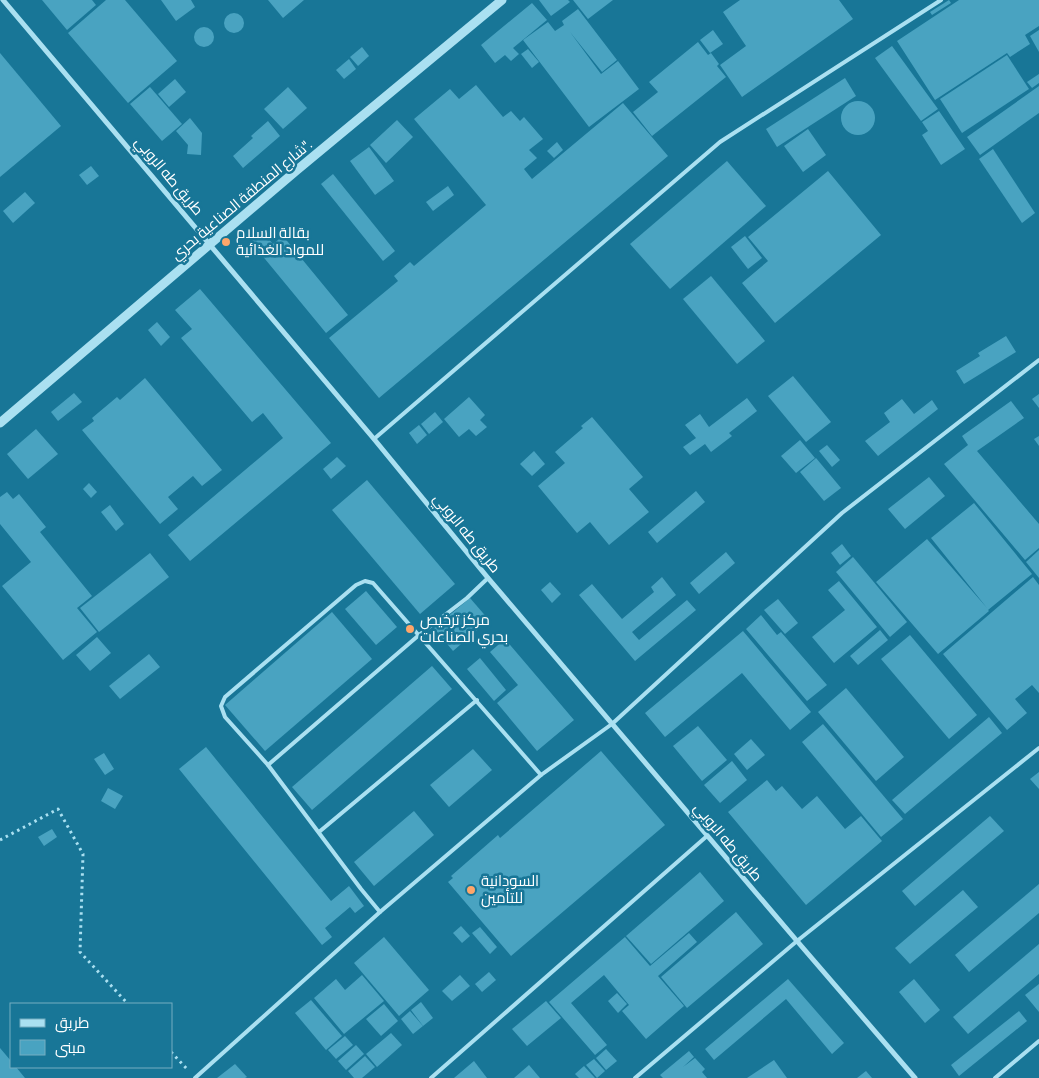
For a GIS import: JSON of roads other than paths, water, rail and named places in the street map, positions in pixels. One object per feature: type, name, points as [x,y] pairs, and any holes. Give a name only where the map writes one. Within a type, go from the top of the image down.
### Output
[{"type":"street","name":"طريق طه الروبي","points":[[3,0],[374,439],[488,578],[915,1078]]},
{"type":"street","name":"شارع المنطقة الصناعية بحري\".","points":[[0,423],[297,170],[502,0]]},
{"type":"lane","points":[[374,439],[720,142],[941,0]]},
{"type":"lane","points":[[195,1078],[380,912],[541,775],[612,724],[842,513],[1039,360]]},
{"type":"lane","points":[[268,765],[419,635],[467,598],[488,578]]},
{"type":"lane","points":[[380,912],[360,889],[268,765],[225,716],[221,706],[225,697],[356,585],[365,581],[373,583],[541,775]]},
{"type":"lane","points":[[319,832],[477,700]]},
{"type":"lane","points":[[635,1078],[797,941],[1039,748]]},
{"type":"lane","points":[[431,1078],[707,836]]},
{"type":"lane","points":[[995,1078],[1039,1041]]},
{"type":"place","name":"بقالة السلام للمواد الغذائية","points":[[226,242]]},
{"type":"place","name":"مركز ترخيص بحري الصناعات","points":[[410,629]]},
{"type":"place","name":"السودانية للتأمين","points":[[471,890]]}]
